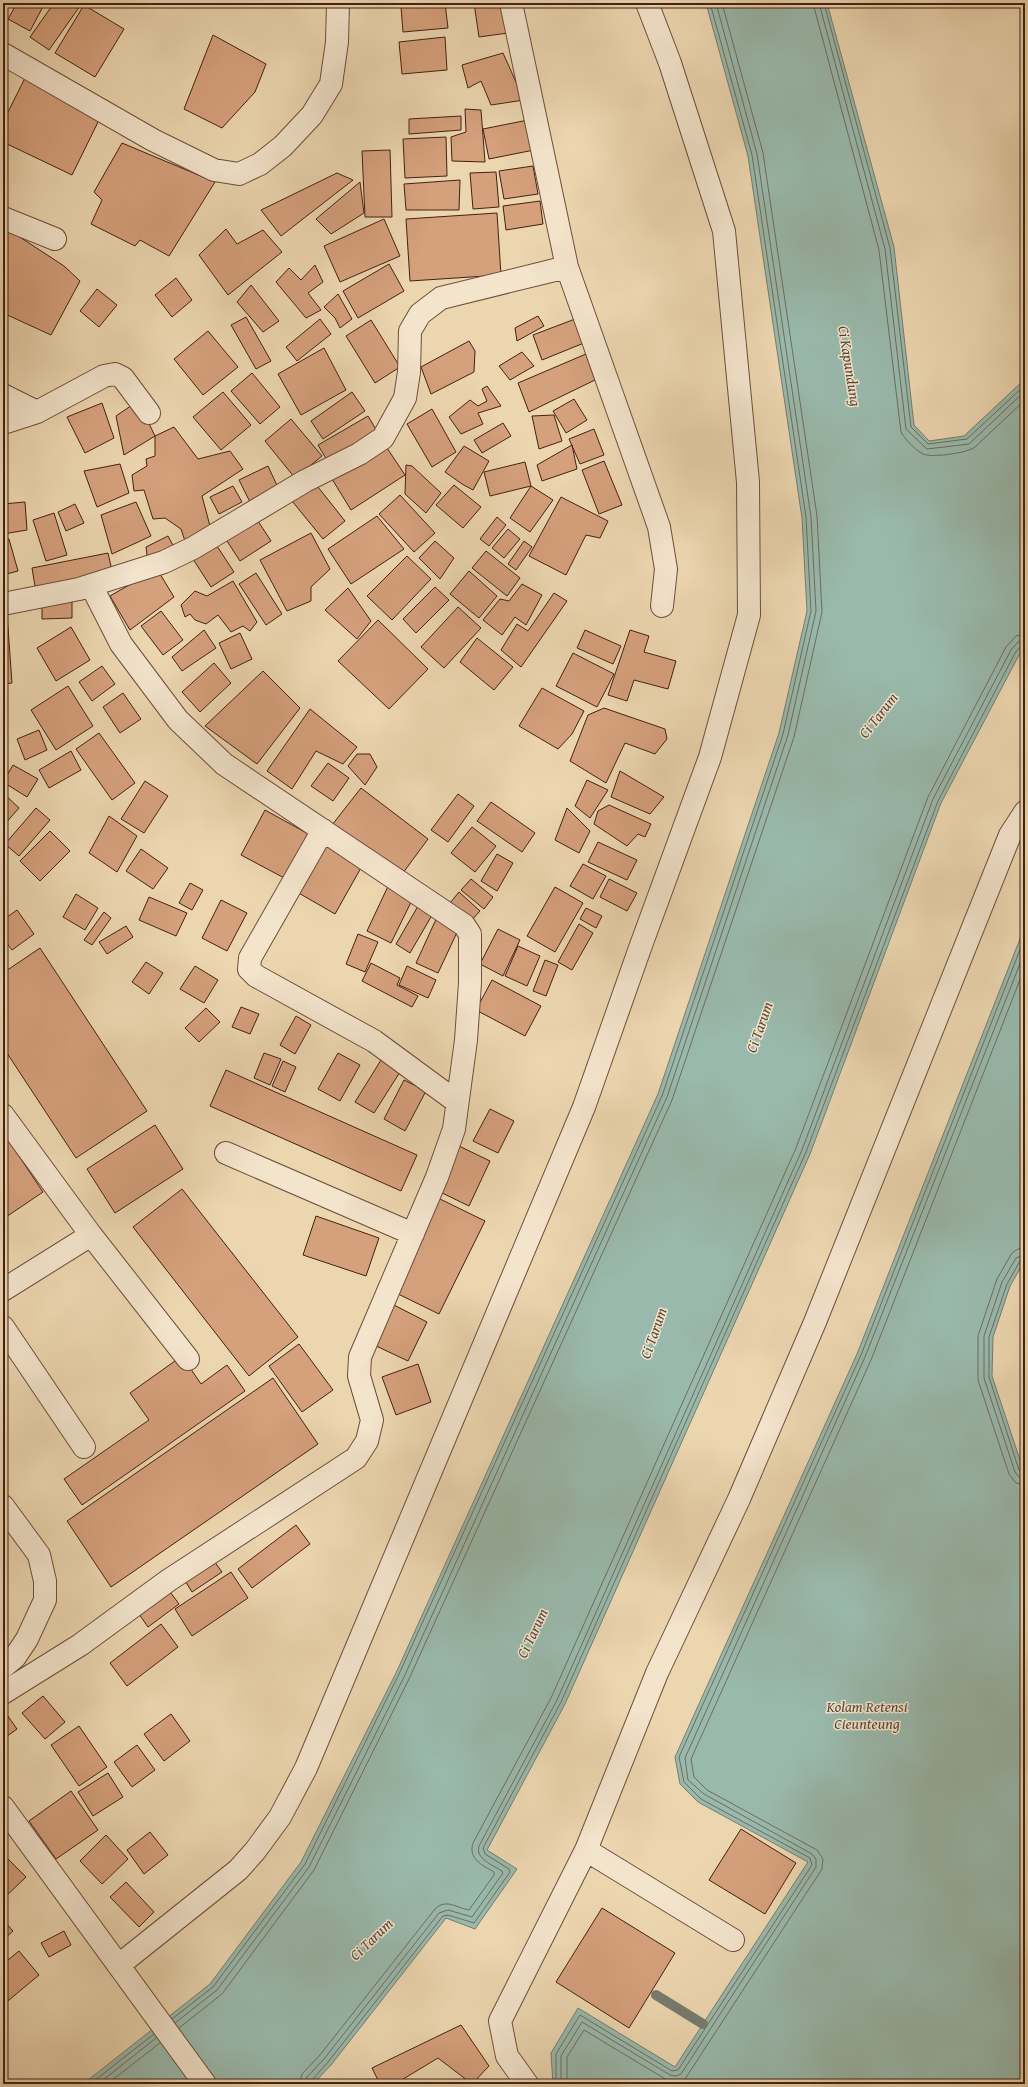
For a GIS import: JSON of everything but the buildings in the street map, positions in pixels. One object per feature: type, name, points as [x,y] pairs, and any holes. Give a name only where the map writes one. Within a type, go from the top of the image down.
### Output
[{"type":"street","points":[[3,54],[153,140],[214,170],[239,174],[260,164],[283,146],[312,115],[331,84],[337,42],[338,3]]},
{"type":"street","points":[[510,3],[568,267],[659,526],[666,569],[662,606]]},
{"type":"street","points":[[119,1965],[238,1870],[255,1851],[280,1817],[306,1768],[584,1107],[710,757],[749,614],[748,482],[724,231],[670,63],[647,3]]},
{"type":"street","points":[[3,218],[55,239]]},
{"type":"street","points":[[3,604],[91,585],[164,562],[193,548],[305,481],[376,444],[388,432],[405,398],[409,372],[410,331],[420,314],[441,298],[568,267]]},
{"type":"street","points":[[3,423],[36,412],[104,376],[115,374],[123,378],[149,413]]},
{"type":"street","points":[[3,395],[36,412]]},
{"type":"street","points":[[3,1693],[80,1645],[169,1580],[356,1458],[367,1441],[372,1420],[359,1376],[360,1357],[437,1177],[454,1129],[466,1040],[470,983],[470,934],[464,925],[224,764],[178,720],[121,644],[91,585]]},
{"type":"street","points":[[527,2084],[507,2056],[500,2021],[586,1850],[657,1673],[739,1499],[812,1329],[1010,835],[1025,812]]},
{"type":"street","points":[[323,830],[250,958],[249,969],[251,973],[374,1041],[457,1102]]},
{"type":"street","points":[[3,1115],[91,1235],[188,1359]]},
{"type":"street","points":[[226,1153],[413,1234]]},
{"type":"street","points":[[3,1290],[91,1235]]},
{"type":"street","points":[[3,1326],[84,1447]]},
{"type":"street","points":[[3,1506],[39,1555],[44,1581],[45,1600],[27,1639],[15,1657],[3,1667]]},
{"type":"street","points":[[3,1807],[205,2084]]},
{"type":"street","points":[[586,1850],[732,1940]]},
{"type":"water","points":[[706,3],[827,3],[894,247],[914,425],[929,441],[964,436],[1025,379],[1025,647],[1019,655],[941,803],[810,1154],[565,1704],[487,1850],[517,1869],[475,1929],[446,1918],[331,2065],[313,2084],[83,2084],[210,1984],[301,1862],[396,1673],[658,1094],[779,733],[807,611],[802,518],[748,156]]},
{"type":"water","name":"Kolam Retensi Cieunteung","points":[[1025,926],[1025,1260],[1010,1286],[993,1337],[992,1376],[1025,1475],[1025,2084],[553,2084],[551,2053],[578,2008],[675,2067],[808,1862],[698,1802],[680,1784],[675,1757],[857,1354]]},
{"type":"waterway","points":[[656,1995],[703,2024]]},
{"type":"water label","name":"Ci Kapundung","points":[[850,366]]},
{"type":"water label","name":"Ci Tarum","points":[[878,715]]},
{"type":"water label","name":"Ci Tarum","points":[[759,1027]]},
{"type":"water label","name":"Ci Tarum","points":[[653,1333]]},
{"type":"water label","name":"Ci Tarum","points":[[532,1633]]},
{"type":"water label","name":"Ci Tarum","points":[[371,1939]]}]
